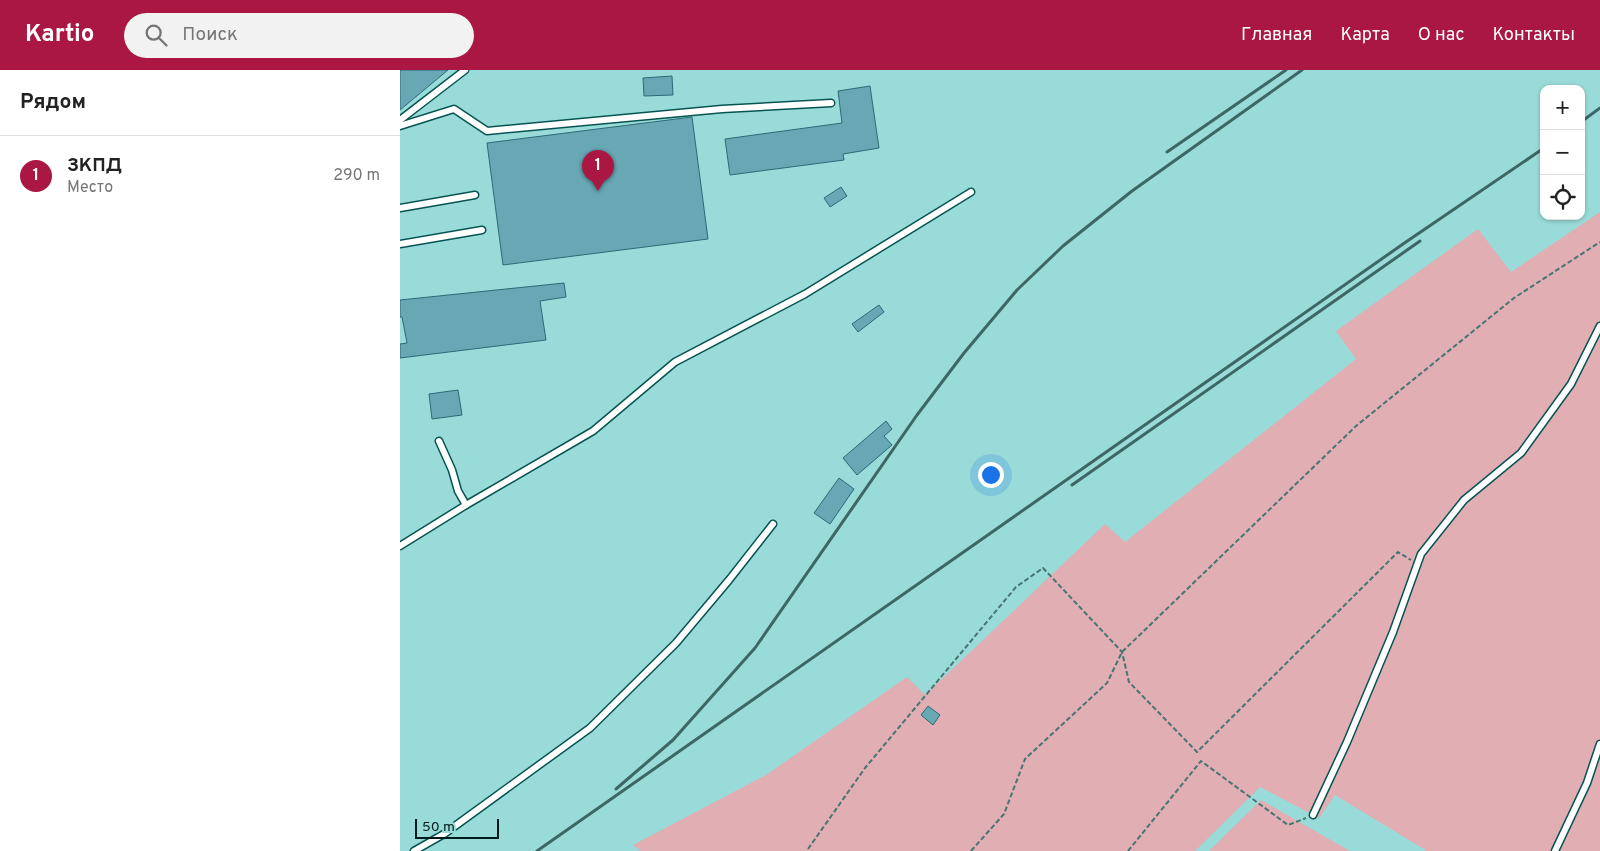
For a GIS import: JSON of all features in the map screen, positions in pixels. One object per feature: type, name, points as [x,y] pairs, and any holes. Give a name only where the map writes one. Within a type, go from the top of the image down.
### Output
[{"type":"lane","points":[[400,120],[465,70]]},
{"type":"lane","points":[[400,126],[454,109],[488,131],[722,110],[831,103]]},
{"type":"lane","points":[[400,546],[593,431],[675,362],[805,294],[971,192]]},
{"type":"lane","points":[[400,208],[475,195]]},
{"type":"lane","points":[[400,244],[482,230]]},
{"type":"lane","points":[[1313,815],[1389,640],[1421,554],[1464,500],[1521,453],[1571,384],[1600,326]]},
{"type":"lane","points":[[440,441],[458,491],[466,505]]},
{"type":"lane","points":[[414,851],[444,834],[590,728],[676,643],[729,580],[772,524]]},
{"type":"lane","points":[[1556,851],[1587,783],[1600,744]]},
{"type":"path","points":[[971,851],[1004,814],[1025,760],[1107,683],[1122,652],[1356,426],[1514,298],[1600,242]]},
{"type":"path","points":[[808,848],[866,768],[1016,587],[1043,568],[1122,652],[1129,682],[1197,752],[1398,552],[1418,564]]},
{"type":"path","points":[[1128,851],[1201,761],[1288,825],[1313,815]]},
{"type":"shaded area","points":[[1600,212],[1600,851],[1427,851],[1335,795],[1319,818],[1260,787],[1195,851],[641,851],[633,845],[766,775],[907,677],[925,695],[1105,524],[1125,542],[1356,359],[1336,331],[1478,229],[1511,272]]},
{"type":"shaded area","points":[[1261,800],[1350,851],[1209,851]]},
{"type":"building","points":[[400,70],[448,70],[400,110]]},
{"type":"building","points":[[672,76],[673,95],[644,96],[643,78]]},
{"type":"building","points":[[870,86],[879,148],[843,154],[844,160],[730,175],[725,139],[842,123],[838,91]]},
{"type":"building","points":[[692,117],[708,239],[503,265],[487,143]]},
{"type":"building","points":[[841,187],[847,196],[830,207],[824,198]]},
{"type":"building","points":[[564,283],[566,297],[540,301],[546,340],[400,358],[400,344],[407,343],[402,317],[400,317],[400,300]]},
{"type":"building","points":[[879,305],[884,312],[858,332],[852,324]]},
{"type":"building","points":[[458,390],[462,415],[432,419],[429,394]]},
{"type":"building","points":[[886,421],[892,429],[884,436],[892,445],[857,475],[843,458]]},
{"type":"building","points":[[839,478],[854,489],[830,524],[814,513]]},
{"type":"building","points":[[928,706],[940,715],[933,725],[921,715]]},
{"type":"railway","points":[[1167,152],[1286,70]]},
{"type":"railway","points":[[616,789],[673,740],[755,648],[917,415],[964,353],[1017,290],[1063,246],[1132,191],[1302,70]]},
{"type":"railway","points":[[1585,119],[1600,108]]},
{"type":"railway","points":[[537,851],[1403,244],[1540,151]]},
{"type":"railway","points":[[1072,485],[1420,241]]},
{"type":"place","name":"ЗКПД","points":[[598,191]]}]
